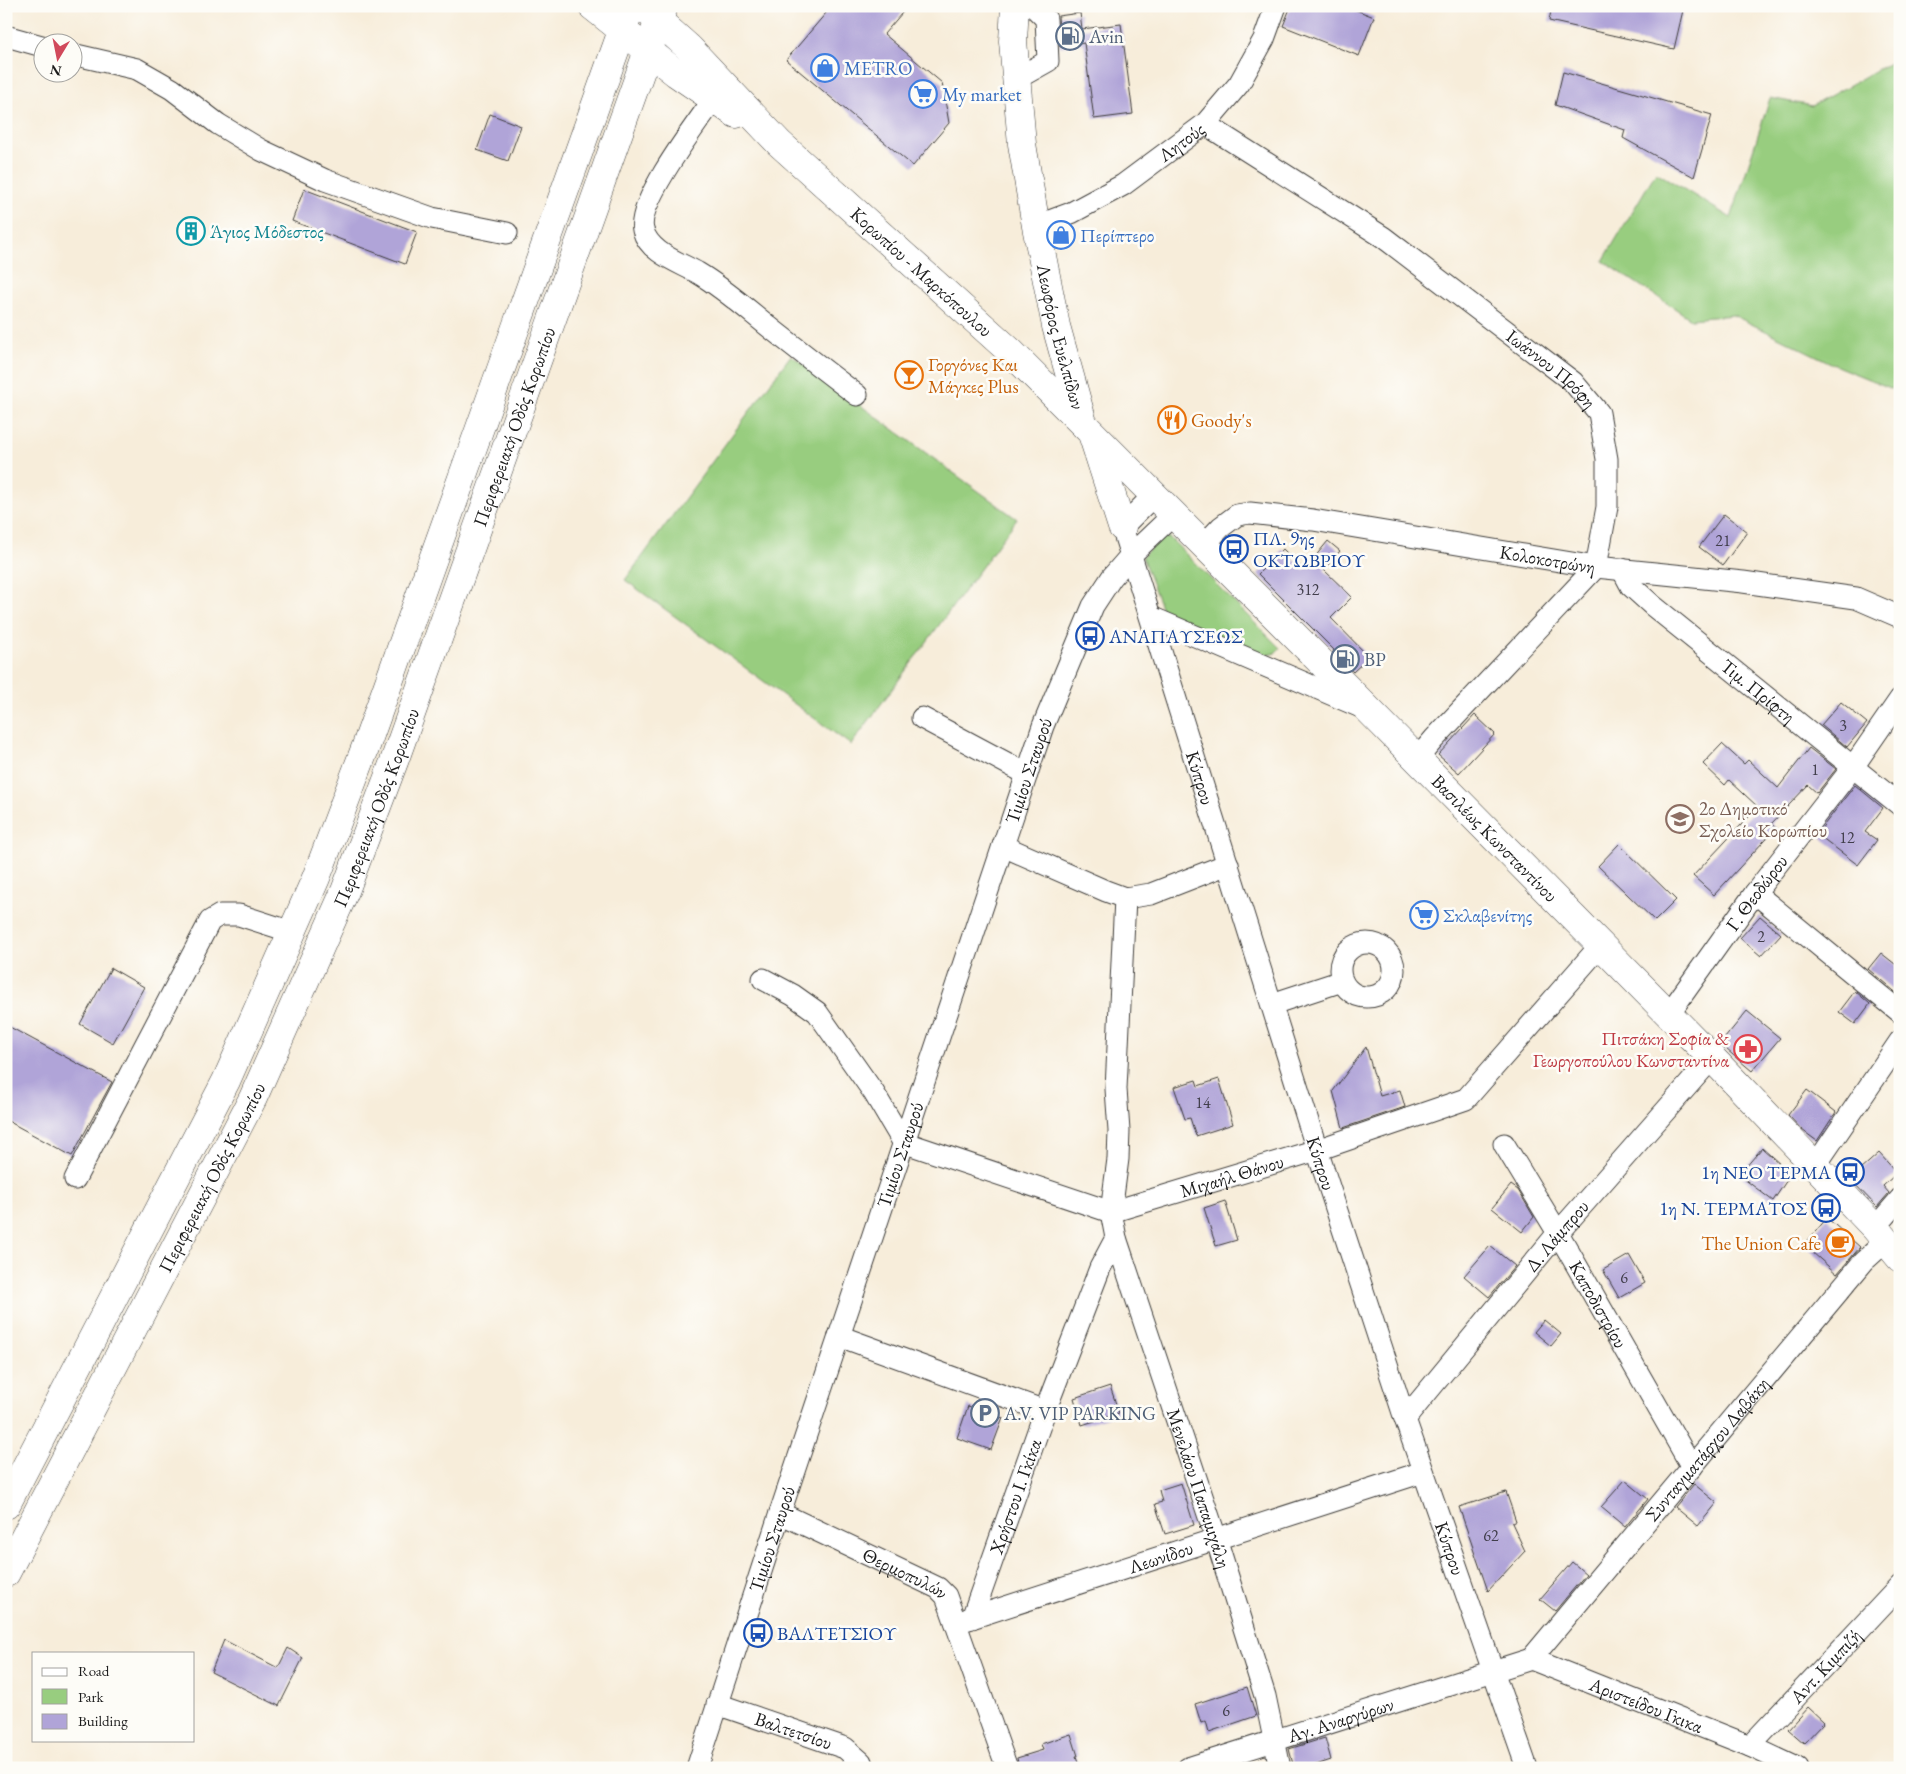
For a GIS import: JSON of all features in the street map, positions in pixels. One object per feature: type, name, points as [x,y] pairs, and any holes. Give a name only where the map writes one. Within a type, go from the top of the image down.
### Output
[{"type":"main road","name":"Κορωπίου - Μαρκόπουλου","points":[[592,6],[626,18],[648,51],[676,74],[779,142]]},
{"type":"main road","name":"Λεωφόρος Ευελπίδων","points":[[1003,6],[1013,41]]},
{"type":"main road","name":"Λεωφόρος Ευελπίδων","points":[[1015,6],[1013,41],[1022,144],[1056,326],[1088,429],[1122,527]]},
{"type":"main road","name":"Κορωπίου - Μαρκόπουλου","points":[[655,11],[779,142],[1012,352],[1088,429]]},
{"type":"main road","name":"Περιφερειακή Οδός Κορωπίου","points":[[6,1573],[253,1098],[345,890],[395,759],[648,51],[655,11]]},
{"type":"main road","name":"Περιφερειακή Οδός Κορωπίου","points":[[6,1505],[226,1081],[316,878],[366,746],[626,18]]},
{"type":"main road","name":"Βασιλέως Κωνσταντίνου","points":[[1088,429],[1369,710],[1712,1058],[1887,1242]]},
{"type":"street","points":[[1016,79],[1048,60],[1046,19],[1033,6]]},
{"type":"street","name":"Λητούς","points":[[1036,226],[1071,213],[1123,185],[1205,124],[1239,84],[1264,39],[1276,6]]},
{"type":"street","points":[[6,36],[32,43]]},
{"type":"street","points":[[82,56],[137,69],[172,89],[218,124],[261,150],[324,180],[432,218],[507,233]]},
{"type":"street","points":[[714,99],[671,160],[657,185],[644,215],[642,229],[649,242],[662,254],[700,274],[857,395]]},
{"type":"street","name":"Ιωάννου Πρόφη","points":[[1205,124],[1383,237],[1573,382],[1599,413],[1607,459],[1607,507],[1596,567]]},
{"type":"street","points":[[1122,527],[1154,495]]},
{"type":"street","name":"Κολοκοτρώνη","points":[[1204,545],[1237,515],[1250,513],[1313,520],[1596,567],[1743,582],[1856,598],[1900,617]]},
{"type":"street","name":"Τιμίου Σταυρού","points":[[697,1768],[903,1142],[1043,726],[1093,606],[1112,577],[1132,554],[1174,514]]},
{"type":"street","name":"Κύπρου","points":[[1122,527],[1152,617],[1317,1150],[1405,1419],[1528,1768]]},
{"type":"street","points":[[1417,760],[1434,739],[1596,567]]},
{"type":"street","name":"Τιμ. Πρίφτη","points":[[1622,569],[1631,586],[1652,605],[1900,805]]},
{"type":"street","points":[[1152,617],[1369,710]]},
{"type":"street","name":"Γ. Θεοδώρου","points":[[1668,1015],[1755,892],[1853,767],[1900,699]]},
{"type":"street","points":[[922,718],[1027,774]]},
{"type":"street","points":[[1003,846],[1125,898],[1151,894],[1228,864]]},
{"type":"street","points":[[1755,892],[1900,1012]]},
{"type":"street","name":"Μενελάου Παπαμιχάλη","points":[[1125,898],[1116,1089],[1119,1131],[1118,1159],[1111,1212],[1116,1238],[1216,1538],[1265,1696],[1276,1740],[1280,1768]]},
{"type":"street","points":[[75,1179],[209,923],[220,915],[234,914],[292,932]]},
{"type":"street","name":"Μιχαήλ Θάνου","points":[[1111,1212],[1317,1150],[1466,1099],[1600,946]]},
{"type":"street","points":[[763,979],[793,995],[817,1012],[874,1093],[903,1142],[1111,1212]]},
{"type":"street","points":[[1272,1004],[1342,981]]},
{"type":"street","points":[[1815,1166],[1900,1041]]},
{"type":"street","name":"Δ. Λάμπρου","points":[[1405,1419],[1558,1233],[1712,1058]]},
{"type":"street","name":"Καποδιστρίου","points":[[1504,1144],[1558,1233],[1692,1466]]},
{"type":"street","name":"Συνταγματάρχου Δαβάκη","points":[[1531,1659],[1864,1261],[1887,1242],[1900,1199]]},
{"type":"street","name":"Χρήστου Ι. Γκίκα","points":[[964,1620],[1100,1268],[1116,1238]]},
{"type":"street","points":[[839,1336],[1045,1411]]},
{"type":"street","name":"Λεωνίδου","points":[[964,1620],[1423,1472]]},
{"type":"street","name":"Θερμοπυλών","points":[[780,1513],[938,1588],[946,1596],[964,1620],[1007,1768]]},
{"type":"street","name":"Αντ. Κιμπιζή","points":[[1750,1746],[1900,1586]]},
{"type":"street","points":[[1493,1671],[1531,1659]]},
{"type":"street","name":"Αριστείδου Γκικα","points":[[1531,1659],[1750,1746],[1798,1768]]},
{"type":"street","name":"Αγ. Αναργύρων","points":[[1188,1768],[1493,1671]]},
{"type":"street","name":"Βαλτετσίου","points":[[717,1704],[845,1748],[861,1762],[863,1768]]},
{"type":"green space","points":[[1900,57],[1900,392],[1839,367],[1733,315],[1691,319],[1603,261],[1656,172],[1731,218],[1770,98],[1812,106]]},
{"type":"green space","points":[[791,355],[1017,519],[851,745],[625,580]]},
{"type":"green space","points":[[1161,537],[1170,538],[1280,648],[1274,654],[1256,654],[1163,612],[1142,557]]},
{"type":"building","points":[[832,6],[908,6],[884,34],[942,83],[949,123],[913,166],[786,60]]},
{"type":"building","points":[[1291,6],[1346,6],[1374,17],[1359,56],[1283,26]]},
{"type":"building","points":[[1552,6],[1684,6],[1674,49],[1549,21]]},
{"type":"building","points":[[1080,13],[1082,29],[1121,24],[1133,114],[1094,119],[1084,43],[1060,47],[1058,16]]},
{"type":"building","points":[[1563,72],[1712,115],[1694,177],[1623,138],[1625,130],[1555,105]]},
{"type":"building","points":[[490,114],[521,126],[508,161],[477,150]]},
{"type":"building","points":[[304,189],[417,232],[405,264],[292,221]]},
{"type":"building","points":[[1724,514],[1747,532],[1723,565],[1699,547]]},
{"type":"building","points":[[1328,541],[1340,551],[1324,570],[1352,597],[1331,618],[1369,657],[1353,672],[1334,650],[1258,574],[1283,549],[1304,570]]},
{"type":"building","points":[[1841,702],[1867,723],[1847,747],[1821,725]]},
{"type":"building","points":[[1475,715],[1495,734],[1459,773],[1438,755]]},
{"type":"building","points":[[1722,744],[1744,764],[1748,760],[1778,788],[1809,748],[1836,769],[1817,793],[1808,785],[1771,824],[1776,828],[1714,895],[1693,876],[1758,807],[1729,780],[1725,785],[1703,764]]},
{"type":"building","points":[[1855,785],[1883,808],[1865,832],[1877,840],[1858,865],[1817,834]]},
{"type":"building","points":[[1619,844],[1676,900],[1655,921],[1598,866]]},
{"type":"building","points":[[1760,916],[1781,934],[1761,956],[1740,938]]},
{"type":"building","points":[[1881,953],[1900,968],[1900,996],[1868,969]]},
{"type":"building","points":[[111,968],[144,987],[113,1043],[80,1024]]},
{"type":"building","points":[[1855,991],[1870,1004],[1855,1024],[1839,1012]]},
{"type":"building","points":[[1747,1011],[1780,1038],[1752,1071],[1720,1044]]},
{"type":"building","points":[[6,1025],[112,1082],[72,1156],[6,1120]]},
{"type":"building","points":[[1366,1047],[1380,1096],[1400,1090],[1405,1107],[1343,1128],[1333,1091]]},
{"type":"building","points":[[1219,1079],[1233,1124],[1196,1136],[1190,1118],[1185,1119],[1174,1087],[1196,1080],[1198,1086]]},
{"type":"building","points":[[1807,1090],[1836,1112],[1817,1141],[1802,1130],[1788,1115]]},
{"type":"building","points":[[1762,1148],[1791,1174],[1773,1201],[1739,1175]]},
{"type":"building","points":[[1879,1153],[1897,1173],[1883,1186],[1889,1193],[1877,1207],[1850,1179]]},
{"type":"building","points":[[1511,1185],[1518,1190],[1534,1217],[1522,1232],[1492,1208]]},
{"type":"building","points":[[1225,1201],[1237,1240],[1216,1246],[1204,1208]]},
{"type":"building","points":[[1827,1218],[1860,1247],[1837,1274],[1804,1245]]},
{"type":"building","points":[[1490,1246],[1515,1266],[1489,1297],[1464,1276]]},
{"type":"building","points":[[1629,1255],[1645,1283],[1619,1298],[1603,1270]]},
{"type":"building","points":[[1544,1320],[1561,1334],[1551,1346],[1534,1332]]},
{"type":"building","points":[[1110,1386],[1119,1413],[1082,1425],[1074,1398]]},
{"type":"building","points":[[968,1406],[1003,1418],[991,1450],[957,1438]]},
{"type":"building","points":[[1625,1480],[1648,1499],[1625,1527],[1601,1507]]},
{"type":"building","points":[[1181,1483],[1194,1525],[1165,1534],[1155,1504],[1162,1502],[1159,1490]]},
{"type":"building","points":[[1694,1484],[1717,1503],[1698,1526],[1675,1507]]},
{"type":"building","points":[[1506,1492],[1516,1521],[1512,1523],[1525,1551],[1488,1591],[1459,1507]]},
{"type":"building","points":[[1572,1562],[1586,1574],[1555,1611],[1540,1599]]},
{"type":"building","points":[[224,1640],[278,1668],[288,1648],[303,1658],[279,1706],[211,1672]]},
{"type":"building","points":[[1247,1687],[1256,1716],[1209,1732],[1206,1721],[1201,1723],[1195,1704]]},
{"type":"building","points":[[1808,1707],[1824,1722],[1804,1743],[1788,1729]]},
{"type":"building","points":[[1071,1734],[1080,1768],[1019,1768],[1017,1758],[1043,1750],[1041,1744]]},
{"type":"building","points":[[1325,1738],[1331,1760],[1307,1768],[1294,1768],[1289,1749]]},
{"type":"place","name":"Avin","points":[[1070,36]]},
{"type":"place","name":"METRO","points":[[825,68]]},
{"type":"place","name":"My market","points":[[923,94]]},
{"type":"place","name":"Άγιος Μόδεστος","points":[[191,231]]},
{"type":"place","name":"Περίπτερο","points":[[1061,235]]},
{"type":"place","name":"Γοργόνες Και Μάγκες Plus","points":[[909,375]]},
{"type":"place","name":"Goody's","points":[[1172,420]]},
{"type":"place","name":"ΠΛ. 9ης ΟΚΤΩΒΡΙΟΥ","points":[[1234,549]]},
{"type":"place","name":"ΑΝΑΠΑΥΣΕΩΣ","points":[[1090,636]]},
{"type":"place","name":"BP","points":[[1345,659]]},
{"type":"place","name":"2ο Δημοτικό Σχολείο Κορωπίου","points":[[1680,819]]},
{"type":"place","name":"Σκλαβενίτης","points":[[1424,915]]},
{"type":"place","name":"Πιτσάκη Σοφία & Γεωργοπούλου Κωνσταντίνα","points":[[1748,1049]]},
{"type":"place","name":"1η ΝΕΟ ΤΕΡΜΑ","points":[[1850,1172]]},
{"type":"place","name":"1η Ν. ΤΕΡΜΑΤΟΣ","points":[[1826,1208]]},
{"type":"place","name":"The Union Cafe","points":[[1840,1243]]},
{"type":"place","name":"A.V. VIP PARKING","points":[[985,1413]]},
{"type":"place","name":"ΒΑΛΤΕΤΣΙΟΥ","points":[[758,1633]]}]
